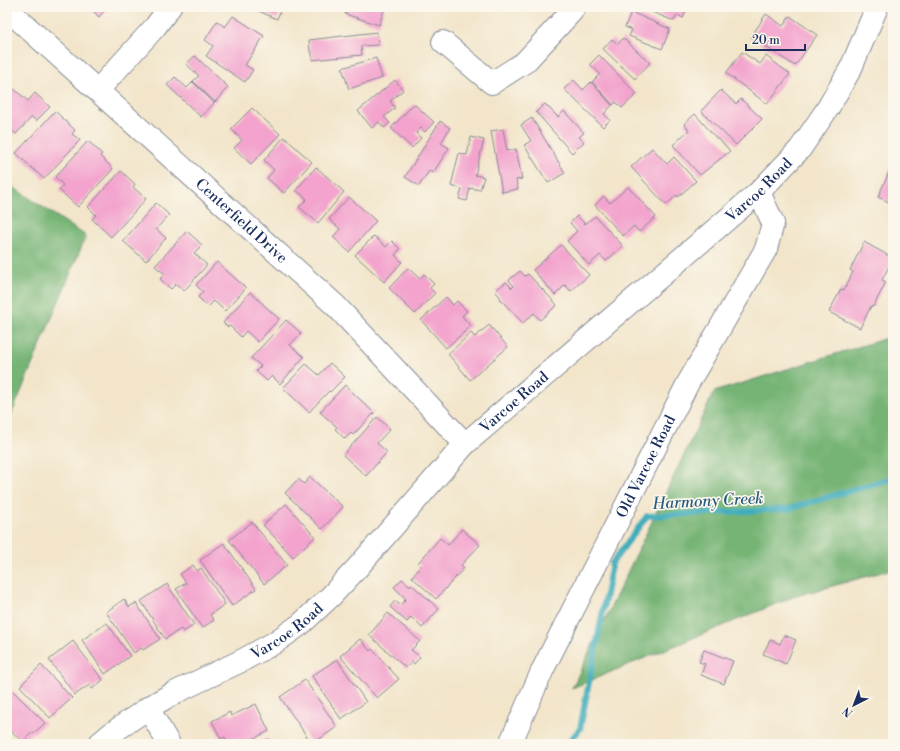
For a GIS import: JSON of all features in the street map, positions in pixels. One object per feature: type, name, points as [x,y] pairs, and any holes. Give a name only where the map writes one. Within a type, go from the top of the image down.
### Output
[{"type":"street","points":[[98,90],[155,27],[170,7]]},
{"type":"street","points":[[443,42],[492,83],[525,62],[574,7]]},
{"type":"street","name":"Varcoe Road","points":[[99,744],[148,708],[174,693],[241,661],[274,643],[301,624],[330,597],[358,567],[465,444],[759,192],[800,149],[828,108],[851,68],[876,7]]},
{"type":"street","name":"Centerfield Drive","points":[[7,9],[336,306],[465,444]]},
{"type":"street","name":"Old Varcoe Road","points":[[510,744],[543,669],[688,383],[766,249],[774,223],[759,192]]},
{"type":"street","points":[[148,708],[169,744]]},
{"type":"green space","points":[[7,183],[86,236],[7,425]]},
{"type":"green space","points":[[893,336],[893,569],[793,597],[572,688],[714,392]]},
{"type":"building","points":[[89,7],[108,7],[99,17]]},
{"type":"building","points":[[249,7],[282,7],[277,19]]},
{"type":"building","points":[[348,7],[385,7],[379,25],[345,14]]},
{"type":"building","points":[[640,7],[688,7],[683,18],[677,15],[674,21]]},
{"type":"building","points":[[631,12],[670,29],[662,49],[629,36],[632,30],[625,27]]},
{"type":"building","points":[[766,14],[783,26],[790,16],[817,35],[795,66],[751,37]]},
{"type":"building","points":[[233,16],[264,36],[245,65],[253,70],[245,82],[206,56],[213,46],[205,40],[217,21],[225,27]]},
{"type":"building","points":[[377,32],[378,45],[361,46],[362,55],[312,60],[309,40]]},
{"type":"building","points":[[623,38],[650,63],[635,79],[603,49],[612,39],[618,44]]},
{"type":"building","points":[[742,52],[760,64],[766,56],[790,74],[767,104],[726,73]]},
{"type":"building","points":[[599,55],[637,94],[622,108],[616,102],[613,105],[592,82],[600,74],[590,64]]},
{"type":"building","points":[[195,56],[228,87],[215,102],[193,81],[199,76],[186,64]]},
{"type":"building","points":[[376,58],[382,78],[349,89],[342,68]]},
{"type":"building","points":[[175,77],[187,88],[193,82],[214,103],[201,117],[167,85]]},
{"type":"building","points":[[395,80],[403,90],[390,101],[395,108],[384,117],[390,123],[384,128],[379,122],[372,128],[358,111]]},
{"type":"building","points":[[574,80],[583,90],[591,82],[612,105],[604,114],[610,120],[603,127],[564,89]]},
{"type":"building","points":[[7,82],[11,85],[7,90]]},
{"type":"building","points":[[14,89],[28,101],[35,93],[50,107],[36,121],[32,117],[16,134],[7,127],[7,97]]},
{"type":"building","points":[[721,90],[736,104],[741,99],[762,119],[736,145],[701,111]]},
{"type":"building","points":[[414,104],[434,122],[425,132],[421,128],[416,133],[421,138],[412,148],[391,128]]},
{"type":"building","points":[[545,104],[558,117],[564,111],[584,133],[579,137],[584,142],[572,153],[536,112]]},
{"type":"building","points":[[252,108],[280,134],[251,164],[234,148],[242,140],[231,129]]},
{"type":"building","points":[[55,111],[75,130],[72,134],[80,140],[44,179],[16,153]]},
{"type":"building","points":[[695,114],[730,151],[700,175],[673,145],[689,130],[684,124]]},
{"type":"building","points":[[532,118],[565,173],[548,183],[524,145],[531,141],[521,125]]},
{"type":"building","points":[[440,121],[450,128],[441,143],[449,148],[433,173],[429,171],[419,186],[405,177]]},
{"type":"building","points":[[503,129],[507,151],[516,149],[522,179],[516,180],[518,189],[502,192],[491,131]]},
{"type":"building","points":[[284,137],[312,162],[284,193],[267,178],[274,170],[264,160]]},
{"type":"building","points":[[471,137],[484,140],[475,175],[484,177],[480,190],[470,188],[467,201],[459,199],[462,189],[451,186],[459,153],[467,155]]},
{"type":"building","points":[[88,141],[102,154],[100,156],[113,169],[78,207],[59,190],[63,185],[55,177]]},
{"type":"building","points":[[652,148],[667,164],[674,157],[696,181],[678,197],[677,195],[666,205],[631,167]]},
{"type":"building","points":[[893,163],[893,204],[878,197]]},
{"type":"building","points":[[316,167],[344,192],[318,223],[299,207],[307,199],[296,190]]},
{"type":"building","points":[[121,171],[135,184],[133,187],[146,199],[111,237],[92,219],[96,215],[88,207]]},
{"type":"building","points":[[628,187],[656,217],[639,232],[634,226],[623,236],[595,205],[604,196],[610,203]]},
{"type":"building","points":[[349,197],[376,221],[349,252],[333,237],[340,229],[329,219]]},
{"type":"building","points":[[156,203],[169,215],[156,229],[166,238],[146,261],[123,241]]},
{"type":"building","points":[[577,216],[585,224],[595,216],[623,246],[606,261],[600,255],[589,265],[567,241],[577,231],[570,223]]},
{"type":"building","points":[[187,231],[202,245],[194,253],[207,265],[184,291],[176,284],[171,289],[160,279],[165,274],[155,266]]},
{"type":"building","points":[[374,236],[386,247],[392,241],[400,249],[395,255],[402,262],[384,282],[355,255]]},
{"type":"building","points":[[864,242],[893,258],[882,280],[886,282],[873,307],[871,306],[860,328],[829,312],[841,289],[844,290],[853,272],[850,270]]},
{"type":"building","points":[[561,245],[589,275],[571,291],[565,285],[555,295],[533,270]]},
{"type":"building","points":[[217,262],[246,288],[225,311],[214,301],[208,307],[198,297],[203,292],[196,285]]},
{"type":"building","points":[[408,268],[420,279],[424,274],[434,284],[430,288],[435,293],[415,314],[389,288]]},
{"type":"building","points":[[520,271],[525,276],[528,274],[557,305],[540,320],[534,313],[523,323],[500,299],[501,298],[495,291],[506,282],[512,288],[514,286],[509,280]]},
{"type":"building","points":[[250,292],[279,319],[258,342],[246,331],[241,337],[230,326],[228,327],[223,323]]},
{"type":"building","points":[[446,297],[453,305],[457,301],[467,311],[462,316],[471,326],[446,348],[421,320]]},
{"type":"building","points":[[286,320],[301,333],[290,345],[304,357],[280,384],[272,376],[267,381],[256,371],[261,366],[251,358]]},
{"type":"building","points":[[489,325],[508,347],[470,380],[448,354],[471,333],[475,337]]},
{"type":"building","points":[[330,363],[345,377],[309,412],[283,388],[306,364],[319,375]]},
{"type":"building","points":[[345,385],[374,413],[353,435],[351,433],[345,439],[335,429],[337,427],[320,412]]},
{"type":"building","points":[[377,417],[390,429],[377,443],[387,452],[366,476],[343,455]]},
{"type":"building","points":[[310,477],[343,507],[322,529],[285,493],[298,479],[304,484]]},
{"type":"building","points":[[286,504],[315,537],[293,557],[263,525]]},
{"type":"building","points":[[252,522],[287,565],[264,584],[229,540]]},
{"type":"building","points":[[462,529],[480,545],[461,565],[464,568],[436,599],[412,577],[421,566],[418,563],[440,538],[448,545]]},
{"type":"building","points":[[224,543],[256,589],[232,606],[200,560]]},
{"type":"building","points":[[193,565],[197,571],[201,568],[225,604],[210,615],[214,620],[202,628],[176,589],[186,583],[180,574]]},
{"type":"building","points":[[402,579],[410,586],[411,584],[439,609],[422,628],[411,617],[407,622],[390,607],[395,601],[400,605],[406,599],[394,587]]},
{"type":"building","points":[[167,584],[194,625],[183,632],[181,629],[165,639],[141,601]]},
{"type":"building","points":[[124,599],[129,607],[136,603],[160,639],[143,650],[141,648],[134,653],[106,612]]},
{"type":"building","points":[[388,613],[420,641],[411,650],[420,657],[414,664],[411,662],[406,668],[369,635]]},
{"type":"building","points":[[107,623],[130,656],[105,674],[82,640]]},
{"type":"building","points":[[784,635],[796,640],[786,664],[763,654],[770,640],[780,644]]},
{"type":"building","points":[[360,639],[370,651],[372,649],[399,679],[377,698],[340,656]]},
{"type":"building","points":[[73,641],[103,680],[92,689],[89,685],[75,695],[49,660]]},
{"type":"building","points":[[704,650],[733,661],[724,684],[701,675],[705,664],[699,662]]},
{"type":"building","points":[[337,659],[366,702],[341,719],[312,676]]},
{"type":"building","points":[[41,665],[72,698],[50,718],[20,686]]},
{"type":"building","points":[[305,680],[337,727],[312,744],[280,697]]},
{"type":"building","points":[[8,686],[45,723],[33,734],[32,732],[23,742],[7,727]]},
{"type":"building","points":[[256,704],[269,731],[243,744],[234,744],[233,741],[228,743],[225,737],[221,739],[212,721],[230,712],[231,716]]},
{"type":"building","points":[[7,736],[16,744],[7,744]]},
{"type":"building","points":[[268,739],[271,744],[258,744]]},
{"type":"waterway","name":"Harmony Creek","points":[[567,744],[580,729],[612,563],[647,516],[788,509],[893,478]]}]
